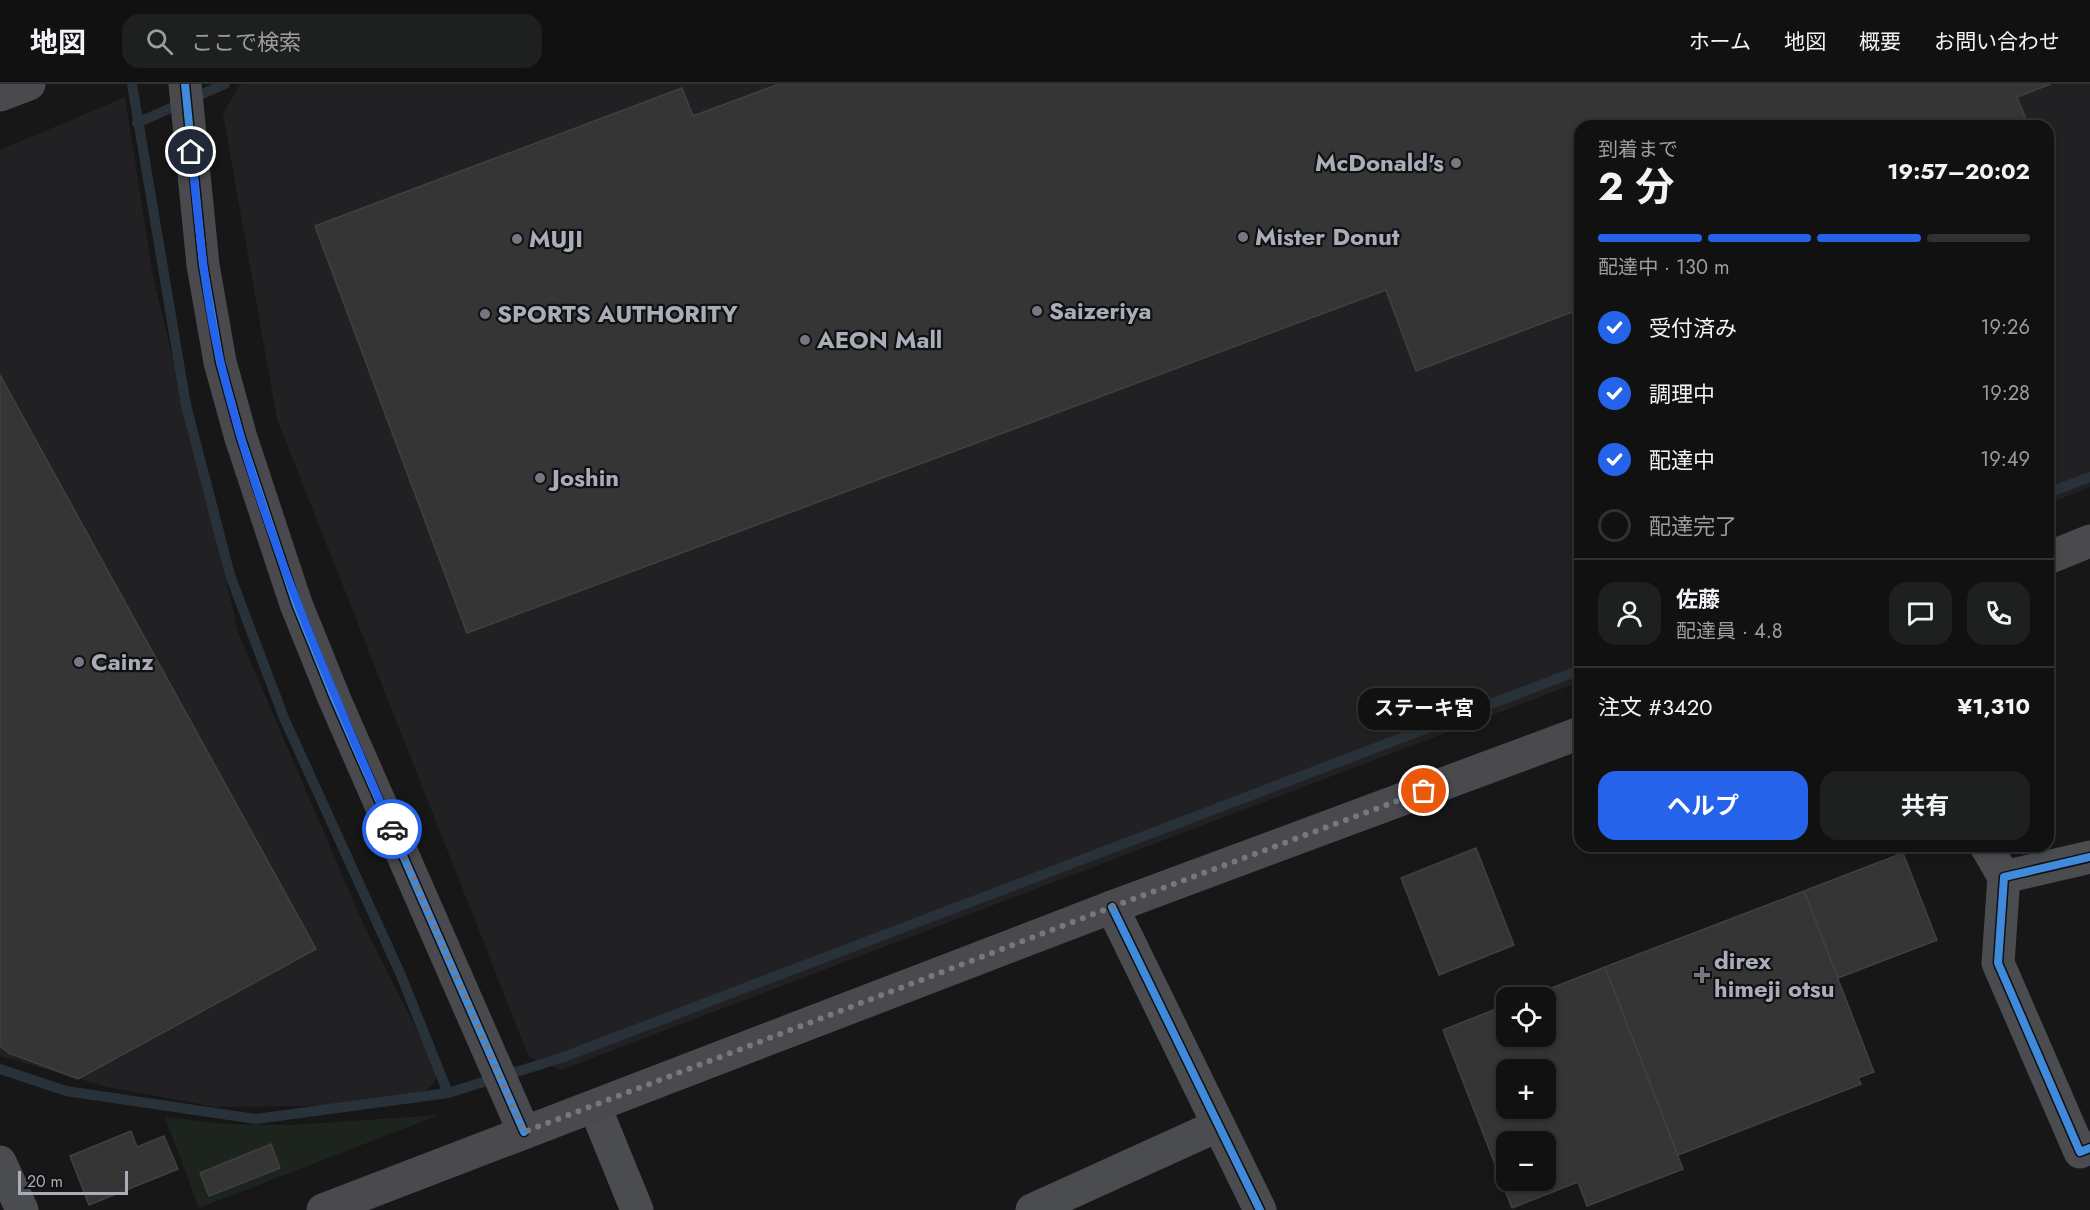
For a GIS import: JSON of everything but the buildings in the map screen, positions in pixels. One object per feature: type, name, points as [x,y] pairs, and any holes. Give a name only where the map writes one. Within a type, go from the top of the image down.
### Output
[{"type":"main road","points":[[0,95],[29,84]]},
{"type":"main road","points":[[185,84],[203,265],[220,362],[241,438],[296,604],[524,1132]]},
{"type":"main road","points":[[2054,556],[2090,541]]},
{"type":"main road","points":[[323,1210],[1112,907],[1574,735]]},
{"type":"street","points":[[1989,852],[2004,877],[1998,963],[2080,1152],[2090,1148]]},
{"type":"street","points":[[2004,877],[2090,857]]},
{"type":"street","points":[[1112,907],[1260,1210]]},
{"type":"street","points":[[595,1107],[637,1210]]},
{"type":"street","points":[[1032,1210],[1217,1126]]},
{"type":"street","points":[[0,1162],[22,1210]]},
{"type":"shaded area","points":[[243,84],[2090,84],[2090,487],[2054,502],[2054,120],[1574,120],[1574,684],[561,1070],[529,1057],[277,419],[223,114],[239,86]]},
{"type":"shaded area","points":[[125,97],[153,276],[239,635],[366,930],[438,1072],[434,1083],[423,1093],[340,1105],[215,1107],[107,1087],[0,1056],[0,150]]},
{"type":"shaded area","points":[[439,1115],[199,1208],[165,1117],[225,1124],[291,1125]]},
{"type":"waterway","points":[[132,84],[186,405],[230,575],[284,718],[400,973],[448,1093]]},
{"type":"waterway","points":[[137,123],[225,84]]},
{"type":"waterway","points":[[2054,491],[2090,477]]},
{"type":"waterway","points":[[0,1069],[66,1091],[256,1119],[448,1093],[561,1058],[1574,672]]},
{"type":"cycle path","points":[[185,84],[203,265],[220,362],[241,438],[296,604],[334,698],[524,1132]]},
{"type":"cycle path","points":[[2090,857],[2004,877],[1998,963],[2080,1152],[2090,1148]]},
{"type":"cycle path","points":[[1112,907],[1260,1210]]},
{"type":"way so far","points":[[392,829],[524,1132],[1112,907],[1424,791]]},
{"type":"place","name":"McDonald's","points":[[1456,163]]},
{"type":"place","name":"Mister Donut","points":[[1243,237]]},
{"type":"place","name":"MUJI","points":[[517,239]]},
{"type":"place","name":"Saizeriya","points":[[1037,311]]},
{"type":"place","name":"SPORTS AUTHORITY","points":[[485,314]]},
{"type":"place","name":"AEON Mall","points":[[805,340]]},
{"type":"place","name":"Joshin","points":[[540,478]]},
{"type":"place","name":"Cainz","points":[[79,662]]},
{"type":"place","name":"ステーキ宮","points":[[1424,791]]},
{"type":"place","name":"direx himeji otsu","points":[[1702,975]]},
{"type":"route","points":[[191,152],[203,265],[220,362],[241,438],[296,604],[334,698],[392,829]]}]
